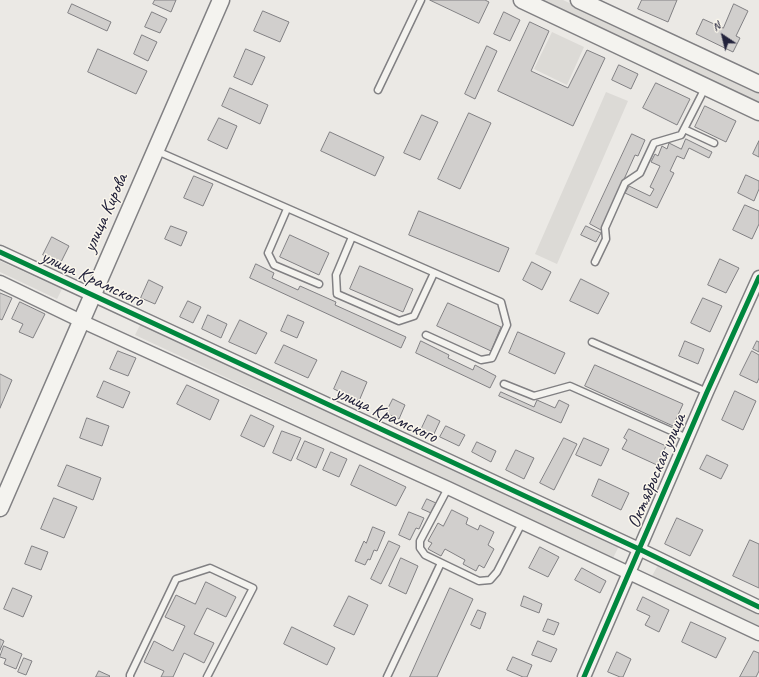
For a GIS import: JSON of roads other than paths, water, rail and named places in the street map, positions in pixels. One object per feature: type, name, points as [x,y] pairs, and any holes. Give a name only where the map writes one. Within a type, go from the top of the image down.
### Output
[{"type":"main road","name":"улица Кирова","points":[[0,508],[8,483],[81,321],[221,0]]},
{"type":"main road","points":[[522,0],[759,112]]},
{"type":"main road","points":[[579,0],[759,84]]},
{"type":"street","name":"улица Крамского","points":[[0,252],[639,549],[759,607]]},
{"type":"street","name":"Октябрьская улица","points":[[584,677],[707,392],[759,277]]},
{"type":"street","points":[[0,282],[81,321],[448,488],[759,634]]},
{"type":"lane","points":[[378,90],[421,0]]},
{"type":"lane","points":[[596,262],[606,239],[605,228],[626,183],[640,173],[654,143],[682,135],[705,86]]},
{"type":"lane","points":[[684,129],[714,143]]},
{"type":"lane","points":[[155,151],[501,302],[507,325],[492,358],[481,360],[426,335]]},
{"type":"lane","points":[[287,209],[268,252],[274,265],[318,284]]},
{"type":"lane","points":[[352,237],[336,274],[337,294],[399,321],[414,316],[434,273]]},
{"type":"lane","points":[[592,342],[707,392]]},
{"type":"lane","points":[[504,384],[534,396],[570,386],[687,438]]},
{"type":"lane","points":[[448,488],[420,541],[420,548],[425,555],[479,581],[490,580],[497,572],[522,523]]},
{"type":"lane","points":[[387,677],[441,563]]},
{"type":"lane","points":[[130,677],[176,579],[210,568],[253,588],[207,677]]}]
